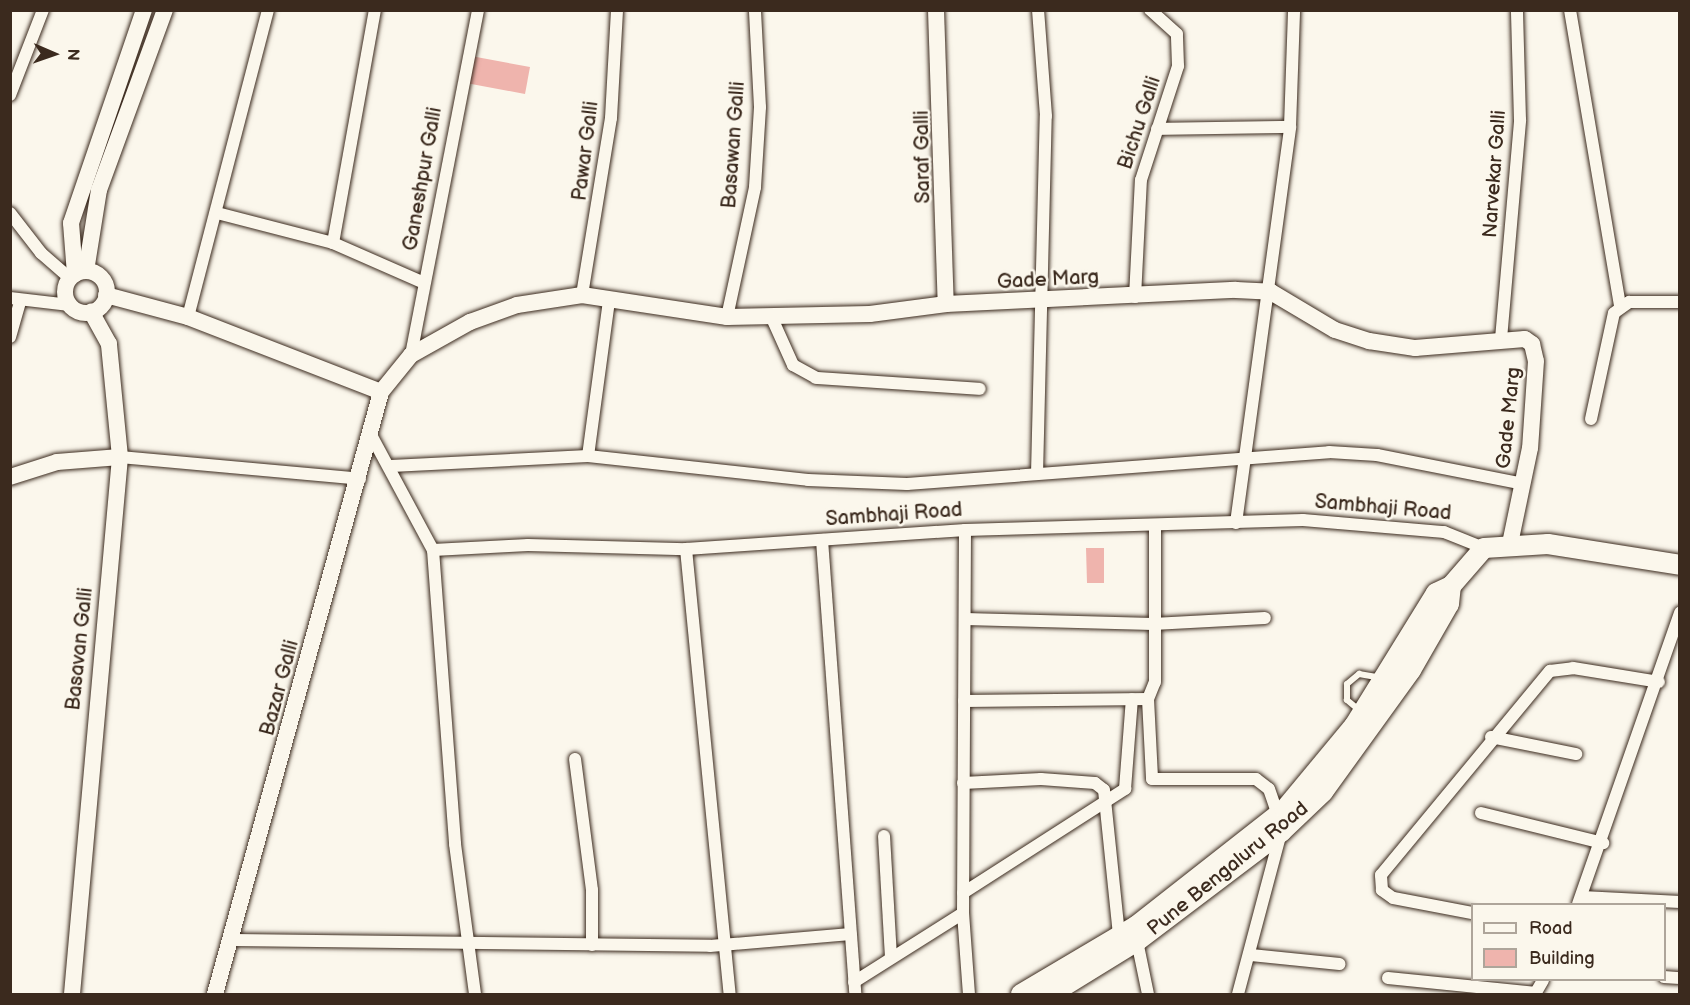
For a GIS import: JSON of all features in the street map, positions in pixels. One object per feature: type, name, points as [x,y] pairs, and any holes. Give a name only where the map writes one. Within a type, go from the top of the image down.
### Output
[{"type":"main road","points":[[1484,548],[1510,544],[1548,544],[1680,565]]},
{"type":"main road","name":"Pune Bengaluru Road","points":[[1280,823],[1323,792],[1404,680],[1449,604],[1451,586],[1484,548]]},
{"type":"main road","points":[[1021,994],[1128,938],[1280,823],[1363,714],[1436,593],[1451,586]]},
{"type":"main road","name":"Pune Bengaluru Road","points":[[1051,994],[1128,938]]},
{"type":"street","points":[[10,95],[43,10]]},
{"type":"street","points":[[77,274],[71,223],[144,10]]},
{"type":"street","points":[[70,305],[65,288],[77,274],[99,190],[165,10]]},
{"type":"street","points":[[188,317],[217,213],[268,10]]},
{"type":"street","points":[[333,243],[375,10]]},
{"type":"street","name":"Ganeshpur Galli","points":[[411,356],[478,10]]},
{"type":"street","name":"Pawar Galli","points":[[582,295],[610,130],[617,10]]},
{"type":"street","name":"Basawan Galli","points":[[727,317],[755,187],[760,107],[755,10]]},
{"type":"street","name":"Saraf Galli","points":[[936,10],[946,304]]},
{"type":"street","points":[[1037,474],[1037,302],[1046,116],[1038,10]]},
{"type":"street","name":"Bichu Galli","points":[[1135,297],[1141,180],[1157,129],[1172,93],[1179,48],[1177,34],[1150,10]]},
{"type":"street","points":[[1236,524],[1242,455],[1271,292],[1290,127],[1294,10]]},
{"type":"street","name":"Narvekar Galli","points":[[1501,339],[1521,120],[1517,10]]},
{"type":"street","points":[[1570,10],[1620,306],[1591,419]]},
{"type":"street","points":[[1157,129],[1290,127]]},
{"type":"street","points":[[10,213],[41,253],[77,274],[102,278],[106,295]]},
{"type":"street","points":[[217,213],[333,243],[424,283]]},
{"type":"street","name":"Gade Marg","points":[[381,392],[411,356],[470,322],[517,305],[582,295],[609,301],[727,317],[870,314],[946,304],[1271,292],[1335,330],[1370,341],[1414,348],[1501,339],[1525,339],[1535,351],[1522,483],[1510,544]]},
{"type":"street","points":[[106,295],[188,317],[381,392]]},
{"type":"street","points":[[10,337],[15,299],[70,305],[91,312],[106,295]]},
{"type":"street","points":[[588,456],[609,301]]},
{"type":"street","points":[[1620,306],[1680,302]]},
{"type":"street","name":"Basavan Galli","points":[[72,994],[120,457],[109,345],[91,312]]},
{"type":"street","points":[[771,316],[793,365],[816,378],[980,389]]},
{"type":"street","name":"Bazar Galli","points":[[215,994],[234,940],[360,478],[381,392]]},
{"type":"street","points":[[371,435],[391,466],[433,550],[455,844],[475,994]]},
{"type":"street","points":[[391,466],[588,456],[841,482],[907,484],[1242,455],[1377,455],[1522,483]]},
{"type":"street","points":[[10,477],[57,462],[120,457],[360,478]]},
{"type":"street","name":"Sambhaji Road","points":[[433,550],[528,545],[686,549],[965,530],[1155,527],[1303,520],[1444,532],[1484,548]]},
{"type":"street","points":[[1155,527],[1155,682],[1148,699],[1152,779],[1256,779],[1269,789],[1280,823],[1251,955],[1238,994]]},
{"type":"street","points":[[965,530],[963,913],[969,994]]},
{"type":"street","points":[[822,540],[855,988]]},
{"type":"street","points":[[686,549],[730,994]]},
{"type":"street","points":[[1680,612],[1659,682],[1603,843],[1580,901],[1680,902]]},
{"type":"street","points":[[965,619],[1154,624],[1265,618]]},
{"type":"street","points":[[1471,914],[1393,898],[1380,883],[1407,840],[1491,737],[1550,671],[1573,668],[1659,682]]},
{"type":"street","points":[[963,893],[1106,801],[1128,784],[1132,699]]},
{"type":"street","points":[[964,701],[1148,699]]},
{"type":"street","points":[[1491,737],[1576,754]]},
{"type":"street","points":[[575,759],[592,890],[592,945]]},
{"type":"street","points":[[963,783],[1088,782],[1104,790],[1128,938],[1148,994]]},
{"type":"street","points":[[1481,813],[1603,843]]},
{"type":"street","points":[[884,836],[891,956]]},
{"type":"street","points":[[855,988],[891,956],[963,913]]},
{"type":"street","points":[[234,940],[592,945],[725,943],[850,934]]},
{"type":"street","points":[[1251,955],[1340,964]]},
{"type":"street","points":[[1388,978],[1536,994]]},
{"type":"lane","points":[[1363,714],[1347,700],[1347,684],[1359,674],[1385,679]]},
{"type":"building","points":[[471,56],[530,67],[525,94],[466,83]]},
{"type":"building","points":[[1086,548],[1104,548],[1104,583],[1087,583]]}]
